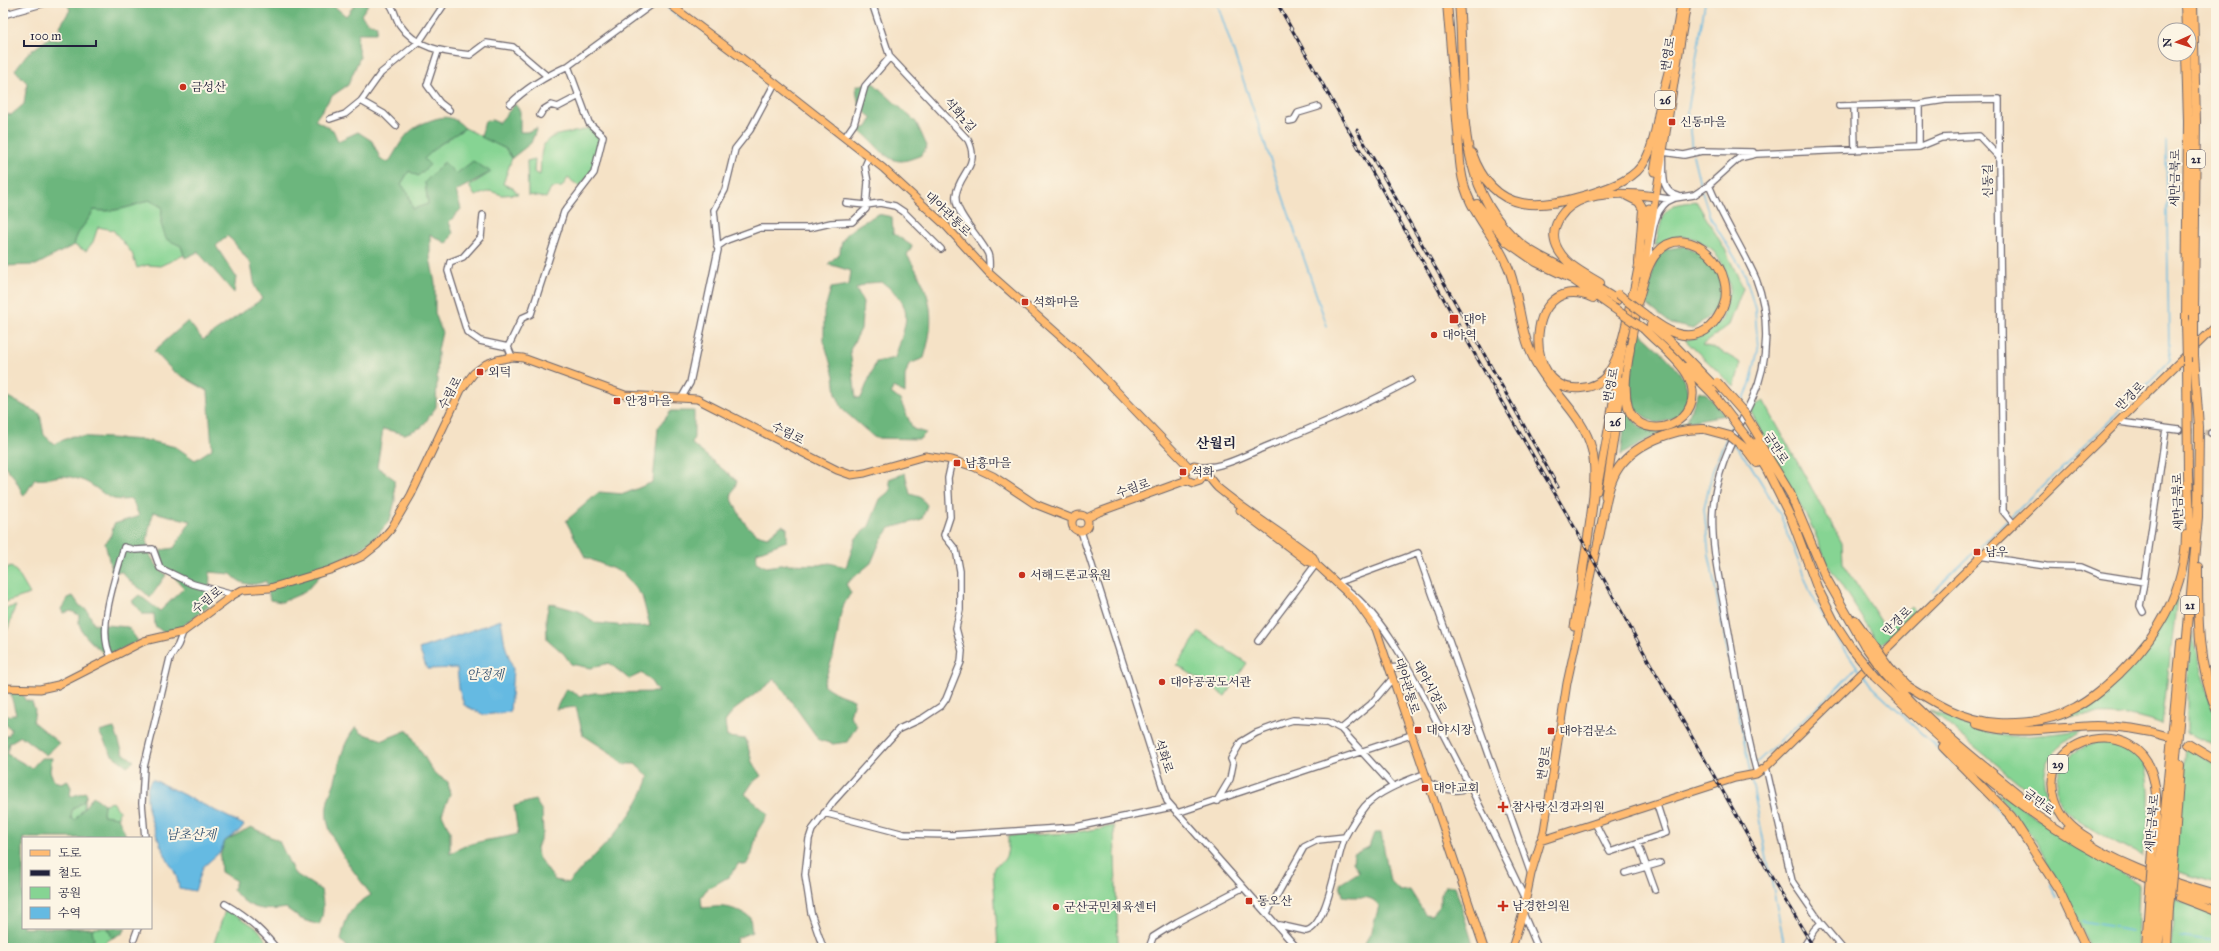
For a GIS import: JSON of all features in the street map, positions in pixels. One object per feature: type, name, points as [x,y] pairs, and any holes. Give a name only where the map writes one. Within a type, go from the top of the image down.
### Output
[{"type":"highway","points":[[1447,3],[1468,183],[1478,206],[1497,232],[1507,242],[1536,262],[1615,300]]},
{"type":"highway","points":[[1459,3],[1462,125],[1460,165],[1464,183],[1479,218],[1506,260],[1533,358],[1544,376],[1578,419],[1586,432],[1592,452],[1594,481],[1582,577]]},
{"type":"highway","points":[[2185,3],[2186,22]]},
{"type":"highway","name":"새만금북로","points":[[2164,853],[2182,699],[2198,517],[2199,427],[2194,355],[2196,120],[2193,3]]},
{"type":"highway","points":[[1462,125],[1482,174],[1496,190],[1520,203],[1530,205],[1551,205],[1566,201],[1617,184],[1631,175],[1646,160],[1655,133],[1671,62]]},
{"type":"highway","name":"새만금북로","points":[[2152,948],[2159,905],[2191,545],[2188,475],[2186,322],[2188,121],[2186,62]]},
{"type":"highway","points":[[1462,125],[1471,168],[1483,199],[1502,228],[1522,244],[1615,300]]},
{"type":"highway","points":[[1615,300],[1600,283],[1568,262],[1557,247],[1554,238],[1558,219],[1572,205],[1608,194],[1624,193],[1653,197]]},
{"type":"highway","points":[[1582,201],[1624,196],[1639,202],[1643,215],[1639,262]]},
{"type":"highway","points":[[1638,301],[1657,253],[1671,243],[1689,243],[1701,247],[1713,256],[1721,268],[1726,281],[1727,296],[1723,308],[1710,327],[1700,333],[1684,336],[1673,333],[1647,319]]},
{"type":"highway","points":[[1544,258],[1600,283]]},
{"type":"highway","points":[[1615,300],[1575,293],[1559,297],[1545,310],[1538,329],[1538,348],[1547,370],[1566,387],[1580,388],[1593,386],[1604,378],[1613,364],[1634,293]]},
{"type":"highway","name":"금만로","points":[[1615,300],[1647,319],[1716,388],[1790,493],[1825,576],[1868,644],[1916,707],[2040,811],[2071,834],[2115,858],[2185,886],[2216,895]]},
{"type":"highway","name":"금만로","points":[[1615,300],[1644,329],[1716,388]]},
{"type":"highway","points":[[1630,349],[1626,396],[1628,408],[1639,421],[1654,427],[1663,427],[1678,422],[1689,408],[1692,398],[1688,376],[1644,329]]},
{"type":"highway","points":[[1599,537],[1612,481],[1626,460],[1636,451],[1666,436],[1693,429],[1704,429],[1753,441]]},
{"type":"highway","name":"금만로","points":[[1753,441],[1784,504],[1817,587],[1835,623],[1852,649],[1875,677],[1917,718],[2016,800],[2073,841],[2096,855],[2145,878],[2187,894],[2216,902]]},
{"type":"highway","points":[[1905,684],[1955,713],[1978,720],[1997,723],[2023,723],[2049,718],[2074,709],[2102,690],[2139,655],[2164,620],[2179,584],[2186,547],[2188,475]]},
{"type":"highway","points":[[2198,517],[2200,651],[2209,693],[2216,709]]},
{"type":"highway","points":[[1887,670],[1926,701],[1966,721],[1989,728],[2012,732],[2031,732],[2111,726],[2128,727],[2166,736]]},
{"type":"highway","points":[[1917,718],[1936,740],[1983,785],[2011,816],[2059,890],[2086,948]]},
{"type":"highway","name":"29","points":[[2164,853],[2154,781],[2147,761],[2134,748],[2115,739],[2095,739],[2074,747],[2059,763],[2053,784],[2057,808],[2064,818],[2084,836],[2185,886]]},
{"type":"highway","points":[[2188,744],[2216,761]]},
{"type":"highway","points":[[2146,948],[2159,905],[2164,853]]},
{"type":"highway","points":[[2096,855],[2144,882],[2216,911]]},
{"type":"highway","points":[[2159,905],[2167,948]]},
{"type":"highway","name":"새만금북로","points":[[2158,948],[2159,905]]},
{"type":"main road","name":"대야관통로","points":[[668,3],[775,83],[870,157],[946,226],[989,273],[1086,359],[1189,467]]},
{"type":"main road","name":"번영로","points":[[1540,841],[1544,832],[1567,682],[1599,537],[1614,427],[1638,301],[1671,62],[1681,3]]},
{"type":"main road","name":"번영로","points":[[1512,948],[1524,913],[1531,874],[1540,841],[1563,687],[1582,577],[1639,262],[1663,152],[1687,3]]},
{"type":"main road","name":"만경로","points":[[1540,841],[1756,774],[1766,767],[1979,556],[2011,520],[2119,422],[2216,326]]},
{"type":"main road","name":"수림로","points":[[3,688],[40,689],[58,684],[144,641],[183,632],[233,594],[242,590],[270,588],[330,570],[363,556],[377,545],[391,529],[411,495],[461,390],[474,373],[486,364],[512,357],[529,360],[625,395],[697,398],[836,470],[851,475],[865,473],[925,456],[952,460],[980,470],[1035,504],[1073,519],[1079,515],[1087,518],[1098,512],[1188,480]]},
{"type":"main road","points":[[1188,480],[1185,474],[1189,467],[1202,471],[1198,483]]},
{"type":"main road","name":"대야관통로","points":[[1202,471],[1213,484],[1237,504],[1285,536],[1313,557],[1316,564]]},
{"type":"main road","name":"대야관통로","points":[[1188,480],[1211,486],[1307,561],[1316,564],[1338,584],[1369,617],[1376,629],[1390,668],[1424,774],[1484,948]]},
{"type":"main road","points":[[1073,519],[1073,528],[1081,531],[1088,525],[1087,518]]},
{"type":"street","points":[[3,15],[45,3]]},
{"type":"street","points":[[389,3],[399,24],[408,36],[438,51],[470,55],[486,43],[513,47],[547,76]]},
{"type":"street","points":[[330,119],[345,114],[361,101],[381,73],[419,42],[445,3]]},
{"type":"street","points":[[510,104],[524,91],[547,76],[568,66],[654,3]]},
{"type":"street","name":"석화2길","points":[[872,3],[890,57],[968,140],[973,150],[970,166],[956,195],[958,208],[988,256],[989,273]]},
{"type":"street","points":[[438,51],[427,85],[440,103],[449,110]]},
{"type":"street","points":[[845,137],[854,124],[866,86],[890,57]]},
{"type":"street","points":[[512,357],[508,346],[522,318],[531,314],[564,212],[594,173],[603,136],[589,124],[568,66]]},
{"type":"street","points":[[682,397],[690,384],[718,247],[714,210],[725,190],[735,149],[750,130],[775,83]]},
{"type":"street","points":[[540,115],[543,110],[551,105],[558,107],[579,96]]},
{"type":"street","points":[[1839,106],[1919,104],[1945,100],[1999,99],[1999,157]]},
{"type":"street","points":[[361,101],[384,114],[396,126]]},
{"type":"street","points":[[1919,104],[1919,147]]},
{"type":"street","points":[[1854,106],[1855,150]]},
{"type":"street","points":[[1289,120],[1294,120],[1298,113],[1318,107]]},
{"type":"street","name":"신동길","points":[[1653,197],[1682,197],[1694,194],[1707,187],[1740,158],[1756,154],[1919,147],[1941,138],[1978,136],[1999,157],[2003,511],[2011,520]]},
{"type":"street","points":[[1682,197],[1670,194],[1665,189],[1663,152],[1684,155],[1696,152],[1781,152]]},
{"type":"street","points":[[718,247],[727,240],[760,228],[809,228],[831,223],[852,222],[866,209],[868,182],[865,166],[870,157]]},
{"type":"street","points":[[1707,187],[1756,279],[1763,307],[1765,326],[1766,344],[1763,363],[1754,395],[1730,443],[1714,489],[1713,528],[1721,589],[1756,774]]},
{"type":"street","points":[[1643,286],[1658,212],[1668,201],[1682,197]]},
{"type":"street","points":[[846,203],[866,205],[880,203],[895,206],[904,212],[941,249]]},
{"type":"street","points":[[483,215],[481,237],[463,257],[450,262],[448,271],[467,332],[480,341],[508,346]]},
{"type":"street","points":[[1411,381],[1352,414],[1202,471],[1305,431],[1370,402],[1411,381]]},
{"type":"street","points":[[2119,422],[2179,430]]},
{"type":"street","points":[[2143,612],[2140,606],[2166,429]]},
{"type":"street","points":[[823,948],[811,913],[804,871],[810,836],[815,824],[899,728],[923,718],[941,706],[946,699],[961,662],[962,651],[956,628],[960,610],[960,571],[956,550],[944,535],[950,517],[948,478],[952,460]]},
{"type":"street","name":"석화로","points":[[1081,531],[1164,793],[1171,807],[1242,888],[1277,924],[1296,948]]},
{"type":"street","points":[[112,658],[107,651],[106,606],[124,547],[135,550],[153,549],[160,568],[193,584],[233,594]]},
{"type":"street","points":[[1338,584],[1342,581],[1418,553],[1531,874]]},
{"type":"street","points":[[1979,556],[2046,566],[2081,567],[2100,575],[2144,582]]},
{"type":"street","points":[[1258,641],[1316,564]]},
{"type":"street","name":"대야시장로","points":[[1338,584],[1354,594],[1375,618],[1409,669],[1470,787],[1526,901]]},
{"type":"street","points":[[145,837],[142,803],[144,767],[170,658],[178,645],[183,632]]},
{"type":"street","points":[[1390,668],[1398,666],[1404,668],[1421,692]]},
{"type":"street","points":[[1341,729],[1371,704],[1393,678]]},
{"type":"street","points":[[1217,801],[1230,779],[1233,764],[1231,759],[1241,742],[1256,733],[1293,720],[1328,722],[1341,729],[1393,786]]},
{"type":"street","points":[[1177,813],[1217,801],[1411,735]]},
{"type":"street","points":[[1766,767],[1792,881],[1821,923],[1842,948]]},
{"type":"street","points":[[1277,924],[1306,931],[1313,927],[1333,886],[1345,837],[1366,805],[1393,786],[1424,774]]},
{"type":"street","points":[[1428,783],[1446,790],[1461,792],[1470,787]]},
{"type":"street","points":[[1595,823],[1610,852],[1666,833],[1657,805]]},
{"type":"street","points":[[824,813],[904,834],[953,835],[1076,827],[1171,807]]},
{"type":"street","points":[[1267,913],[1304,847],[1318,840],[1345,837]]},
{"type":"street","points":[[1638,843],[1655,890]]},
{"type":"street","points":[[1625,873],[1660,863]]},
{"type":"street","points":[[1149,948],[1153,937],[1177,922],[1242,888]]},
{"type":"street","points":[[225,904],[244,916],[261,930],[276,948]]},
{"type":"street","points":[[1524,913],[1538,948]]},
{"type":"street","points":[[1803,948],[1821,923]]},
{"type":"street","points":[[134,939],[138,929]]},
{"type":"green space","points":[[67,3],[334,3],[334,6],[346,16],[356,3],[369,3],[361,15],[367,22],[377,26],[376,33],[358,33],[357,44],[360,57],[348,85],[332,96],[315,120],[333,130],[338,141],[358,132],[372,141],[381,160],[389,162],[402,140],[412,130],[425,122],[448,117],[455,120],[465,128],[439,145],[424,159],[430,165],[418,176],[409,171],[401,184],[408,193],[413,209],[428,204],[425,182],[444,162],[456,174],[473,161],[491,172],[456,191],[461,209],[449,222],[453,233],[447,244],[430,234],[430,258],[435,283],[435,313],[442,332],[438,350],[436,407],[422,427],[405,434],[383,429],[377,467],[394,479],[395,501],[390,520],[374,539],[359,550],[329,566],[305,592],[282,602],[270,600],[266,581],[256,584],[247,584],[239,581],[231,574],[210,572],[209,595],[213,603],[181,627],[163,632],[155,626],[154,614],[142,614],[132,601],[139,595],[160,611],[184,588],[160,561],[161,550],[174,548],[191,521],[153,512],[147,539],[149,553],[152,559],[166,575],[150,598],[128,580],[122,572],[112,572],[105,543],[110,538],[114,524],[139,516],[132,499],[123,500],[111,498],[86,482],[62,476],[35,479],[24,496],[14,477],[3,464],[3,397],[8,397],[40,414],[44,435],[54,444],[73,436],[145,440],[176,447],[195,460],[212,449],[208,391],[173,371],[154,351],[188,321],[203,340],[262,299],[255,287],[251,264],[232,240],[227,236],[216,246],[236,277],[234,293],[198,252],[185,258],[181,246],[166,239],[161,224],[162,207],[149,200],[115,210],[94,210],[80,231],[74,245],[36,265],[3,266],[3,113],[11,115],[24,104],[27,83],[15,70],[27,54],[48,39],[60,40],[60,26],[70,10]]},
{"type":"green space","points":[[872,82],[916,122],[927,146],[922,155],[909,160],[895,160],[883,153],[869,138],[858,130],[867,127],[872,118],[861,108],[857,96],[856,86]]},
{"type":"green space","points":[[515,104],[520,111],[520,132],[527,132],[537,128],[531,143],[512,158],[506,149],[481,137],[485,121],[492,120],[499,123]]},
{"type":"green space","points":[[590,127],[600,140],[592,170],[580,187],[568,178],[562,187],[551,188],[546,198],[528,195],[527,161],[535,159],[534,172],[540,175],[541,153],[546,141],[557,135],[584,130]]},
{"type":"green space","points":[[465,128],[506,149],[512,158],[503,184],[513,188],[518,194],[502,195],[490,191],[475,196],[469,186],[491,172],[456,174],[444,163],[425,182],[428,204],[413,209],[408,193],[401,184],[409,171],[418,176],[423,159],[439,145]]},
{"type":"green space","points":[[149,200],[162,207],[161,224],[181,246],[184,255],[160,266],[147,265],[137,268],[132,253],[113,230],[98,227],[93,242],[86,251],[74,245],[80,231],[94,210],[115,210]]},
{"type":"green space","points":[[1696,201],[1726,251],[1743,288],[1729,325],[1702,345],[1717,349],[1741,363],[1734,387],[1685,340],[1703,336],[1722,319],[1730,288],[1724,266],[1712,249],[1696,239],[1679,236],[1655,246],[1663,215],[1673,205]]},
{"type":"green space","points":[[878,214],[892,217],[893,233],[912,246],[907,255],[922,281],[929,304],[931,316],[930,329],[924,358],[909,364],[905,376],[905,393],[893,387],[891,393],[900,400],[913,429],[926,433],[920,439],[875,438],[843,410],[836,394],[834,376],[824,341],[824,312],[831,288],[849,285],[851,271],[828,264],[840,253],[841,245],[844,239],[853,229]],"holes":[[[882,282],[893,291],[900,300],[906,316],[903,334],[895,358],[876,362],[861,398],[856,398],[850,350],[861,329],[863,302],[856,289],[868,283]]]},
{"type":"green space","points":[[1685,246],[1704,255],[1719,272],[1723,291],[1717,310],[1693,329],[1671,324],[1646,304],[1656,258],[1667,249]]},
{"type":"green space","points":[[1638,330],[1668,358],[1678,370],[1685,382],[1688,394],[1685,406],[1676,417],[1666,421],[1656,423],[1640,413],[1634,405],[1631,395],[1630,373]]},
{"type":"green space","points":[[1699,391],[1707,394],[1725,415],[1691,421],[1652,437],[1621,455],[1626,411],[1641,428],[1665,430],[1687,420]]},
{"type":"green space","points":[[1763,400],[1842,543],[1843,563],[1884,626],[1911,607],[1916,613],[1880,645],[1828,565],[1814,531],[1750,410]]},
{"type":"green space","points":[[671,411],[694,411],[694,437],[692,444],[737,481],[731,497],[741,517],[749,528],[760,535],[768,537],[782,525],[787,528],[787,541],[757,552],[756,562],[766,567],[787,564],[819,565],[829,563],[846,567],[856,538],[869,526],[880,499],[891,490],[889,479],[905,473],[910,494],[920,497],[927,505],[922,519],[890,528],[880,542],[871,563],[846,584],[851,593],[841,612],[835,649],[823,685],[836,693],[854,700],[850,716],[857,725],[847,742],[833,744],[819,740],[775,679],[733,711],[725,722],[727,737],[746,739],[752,762],[761,776],[753,782],[745,794],[768,814],[757,832],[752,854],[746,865],[739,863],[730,876],[707,889],[701,897],[702,908],[727,907],[743,913],[750,917],[752,932],[737,938],[735,948],[348,948],[341,940],[347,919],[358,904],[371,895],[341,853],[335,841],[327,817],[327,806],[343,750],[356,727],[361,733],[383,740],[408,730],[434,773],[448,782],[450,794],[442,814],[450,831],[450,854],[458,849],[475,843],[518,834],[514,806],[535,800],[542,811],[543,833],[537,848],[538,857],[555,880],[568,883],[603,847],[635,807],[643,793],[649,777],[635,764],[622,764],[614,755],[583,735],[576,707],[556,709],[566,689],[580,696],[594,693],[658,692],[650,680],[642,673],[629,679],[609,663],[590,668],[571,664],[564,654],[547,639],[546,618],[549,603],[578,611],[596,623],[636,627],[650,626],[642,596],[634,586],[623,573],[585,557],[566,521],[599,492],[624,494],[653,482],[658,428]]},
{"type":"green space","points":[[10,566],[17,572],[30,594],[3,603],[3,571]]},
{"type":"green space","points":[[73,596],[80,606],[87,610],[94,624],[128,627],[138,641],[106,656],[83,633],[80,627],[79,615],[71,611],[63,613],[61,609],[68,598]]},
{"type":"green space","points":[[2177,598],[2162,725],[2137,717],[2111,715],[2084,715],[2058,718],[2081,710],[2121,677]]},
{"type":"green space","points":[[16,606],[7,630],[3,636],[3,609]]},
{"type":"green space","points":[[1199,632],[1247,663],[1225,696],[1177,665]]},
{"type":"green space","points":[[2192,633],[2213,711],[2216,717],[2216,749],[2211,744],[2187,733],[2187,688]]},
{"type":"green space","points":[[10,692],[22,692],[25,700],[32,702],[35,710],[33,722],[59,743],[46,755],[21,736],[9,743],[7,754],[32,768],[41,758],[52,758],[50,771],[54,781],[61,783],[67,780],[71,787],[70,797],[85,792],[87,794],[85,800],[72,810],[71,818],[75,820],[93,796],[104,804],[103,815],[118,817],[127,837],[22,837],[22,929],[93,929],[94,940],[87,944],[94,948],[3,948],[3,737],[9,735],[11,729],[4,723],[3,717],[16,714]]},
{"type":"green space","points":[[1929,709],[1968,726],[2000,735],[2027,736],[2082,730],[2061,745],[2046,765],[2044,783],[2052,810]]},
{"type":"green space","points":[[114,728],[123,753],[134,761],[127,766],[112,755],[99,732]]},
{"type":"green space","points":[[2096,742],[2116,744],[2128,748],[2143,762],[2148,781],[2149,808],[2142,856],[2083,824],[2072,816],[2059,801],[2057,792],[2060,770],[2072,754],[2083,747]]},
{"type":"green space","points":[[2185,746],[2216,766],[2216,883],[2175,871]]},
{"type":"green space","points":[[1997,793],[2006,797],[2139,884],[2137,948],[2089,948],[2080,923],[2034,838]]},
{"type":"green space","points":[[85,800],[83,811],[75,820],[71,818],[72,810]]},
{"type":"green space","points":[[113,802],[119,811],[118,817],[103,815],[104,804]]},
{"type":"green space","name":"군산국민체육센터","points":[[1114,826],[1118,944],[1068,948],[998,948],[993,870],[995,866],[1003,861],[1007,854],[1008,836],[1073,833]]},
{"type":"green space","points":[[251,827],[279,841],[294,873],[321,890],[323,912],[319,925],[301,919],[286,908],[270,910],[256,908],[250,905],[238,896],[233,889],[236,881],[221,872],[220,856],[225,841]]},
{"type":"green space","points":[[1374,833],[1381,833],[1390,881],[1400,891],[1410,890],[1425,914],[1431,915],[1440,905],[1440,895],[1445,886],[1455,886],[1474,948],[1362,948],[1372,931],[1379,906],[1372,899],[1343,896],[1340,884],[1359,872],[1353,862],[1354,854],[1369,847]]},
{"type":"green space","points":[[2174,898],[2216,915],[2216,948],[2171,948]]},
{"type":"green space","points":[[226,908],[258,929],[268,943],[264,948],[218,948],[214,943]]},
{"type":"green space","points":[[108,929],[125,929],[123,933],[112,938]]},
{"type":"green space","points":[[109,929],[112,938],[104,943],[104,948],[94,948],[87,944],[94,940],[92,930]]},
{"type":"water","name":"안정제","points":[[501,620],[505,645],[513,669],[510,712],[484,715],[464,705],[459,688],[457,668],[427,669],[419,649]]},
{"type":"water","name":"남초산제","points":[[152,779],[244,825],[239,831],[225,841],[220,852],[203,867],[195,891],[179,888],[176,875],[159,842],[148,807],[148,787]]},
{"type":"waterway","points":[[662,3],[683,20]]},
{"type":"waterway","points":[[1217,3],[1327,326]]},
{"type":"waterway","points":[[1692,151],[1688,111],[1705,3]]},
{"type":"waterway","points":[[2011,517],[2171,361],[2169,350],[2166,141]]},
{"type":"waterway","points":[[1693,155],[1701,188]]},
{"type":"waterway","points":[[1702,192],[1710,217],[1745,274],[1755,309],[1758,350],[1750,385],[1741,405]]},
{"type":"waterway","points":[[1729,432],[1732,425]]},
{"type":"waterway","points":[[1727,437],[1713,469],[1704,509],[1709,555],[1750,772]]},
{"type":"waterway","points":[[1733,444],[1750,464],[1780,514],[1811,594],[1828,625],[1860,671]]},
{"type":"waterway","points":[[1934,591],[2008,519]]},
{"type":"waterway","points":[[1756,763],[1840,685],[1857,667]]},
{"type":"waterway","points":[[1863,674],[1872,687],[1953,763]]},
{"type":"waterway","points":[[1751,778],[1785,948]]},
{"type":"waterway","points":[[1993,804],[2011,823]]},
{"type":"waterway","points":[[2051,885],[2058,897]]},
{"type":"waterway","points":[[2083,921],[2131,930]]},
{"type":"waterway","points":[[2180,936],[2216,941]]},
{"type":"waterway","points":[[2076,937],[2081,948]]},
{"type":"tunnel","points":[[2179,430],[2211,433]]},
{"type":"railway","points":[[1277,3],[1776,885],[1814,948]]},
{"type":"railway","points":[[1357,130],[1558,487]]},
{"type":"place","name":"금성산","points":[[183,87]]},
{"type":"place","name":"신동마을","points":[[1672,122]]},
{"type":"place","name":"석화마을","points":[[1025,302]]},
{"type":"place","name":"대야","points":[[1454,319]]},
{"type":"place","name":"대야역","points":[[1434,335]]},
{"type":"place","name":"외덕","points":[[480,372]]},
{"type":"place","name":"안정마을","points":[[617,401]]},
{"type":"place","name":"남흥마을","points":[[957,463]]},
{"type":"place","name":"석화","points":[[1183,472]]},
{"type":"place","name":"남우","points":[[1977,552]]},
{"type":"place","name":"서해드론교육원","points":[[1022,575]]},
{"type":"place","name":"대야공공도서관","points":[[1162,682]]},
{"type":"place","name":"대야시장","points":[[1418,730]]},
{"type":"place","name":"대야검문소","points":[[1551,731]]},
{"type":"place","name":"대야교회","points":[[1425,788]]},
{"type":"place","name":"참사랑신경과의원","points":[[1503,807]]},
{"type":"place","name":"동오산","points":[[1249,901]]},
{"type":"place","name":"남경한의원","points":[[1503,906]]},
{"type":"place","name":"군산국민체육센터","points":[[1056,907]]},
{"type":"district","name":"산월리","points":[[1216,443]]}]
